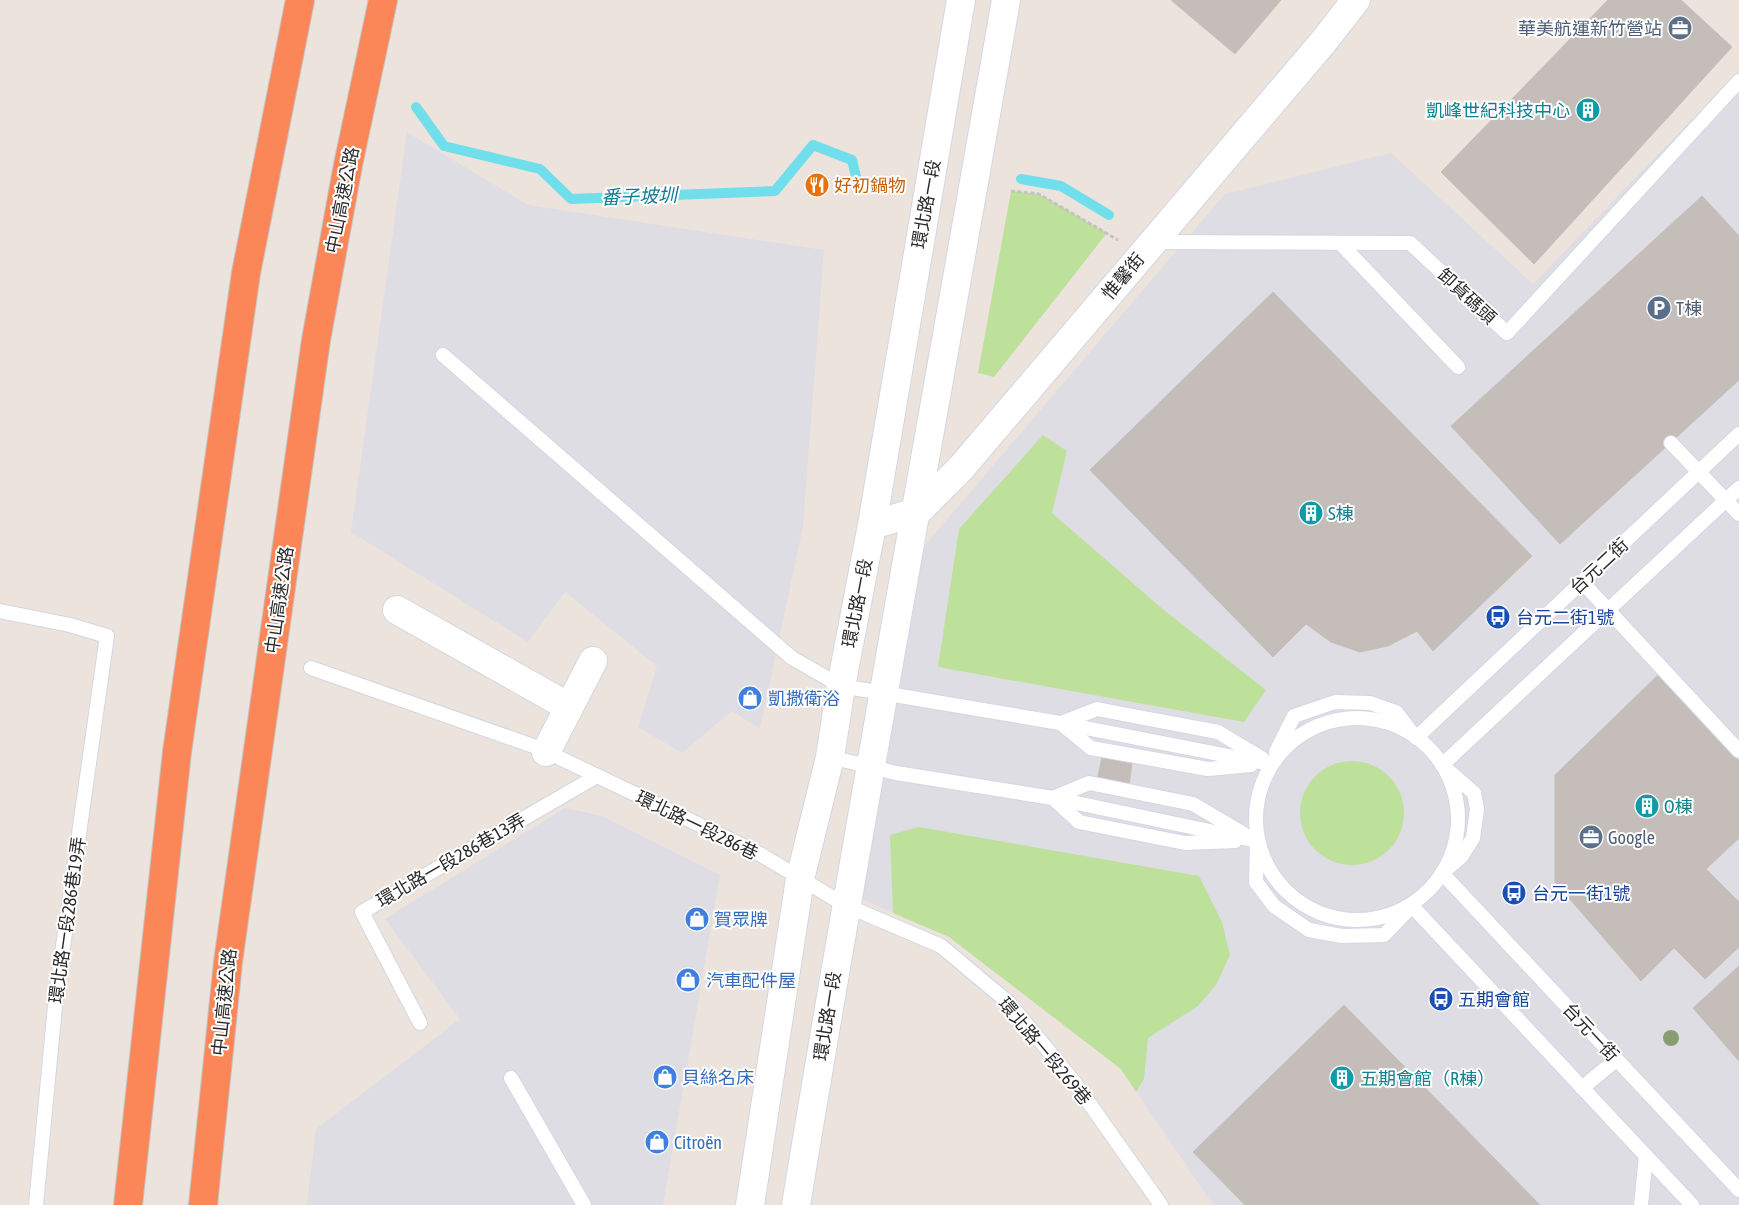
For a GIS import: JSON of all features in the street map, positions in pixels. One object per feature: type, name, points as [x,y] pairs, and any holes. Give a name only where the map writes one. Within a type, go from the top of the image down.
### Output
[{"type":"highway","points":[[128,1205],[177,752],[246,273],[300,0]]},
{"type":"highway","name":"中山高速公路","points":[[203,1205],[228,962],[316,340],[348,165],[383,0]]},
{"type":"street","name":"環北路一段","points":[[750,1205],[800,879],[830,757],[841,686],[872,525],[960,0]]},
{"type":"street","name":"環北路一段","points":[[796,1205],[845,904],[872,766],[882,693],[917,512],[1006,0]]},
{"type":"street","name":"惟馨街","points":[[872,525],[917,512],[962,468],[1146,248],[1324,42],[1356,0]]},
{"type":"street","points":[[397,610],[570,707]]},
{"type":"street","points":[[546,752],[593,661]]},
{"type":"lane","name":"卸貨碼頭","points":[[1146,248],[1340,242],[1410,243],[1507,333],[1739,81]]},
{"type":"lane","points":[[1340,242],[1458,367]]},
{"type":"lane","points":[[443,355],[792,658],[841,686],[1060,723],[1270,764]]},
{"type":"lane","name":"台元二街","points":[[1416,738],[1739,434]]},
{"type":"lane","points":[[1671,443],[1739,514]]},
{"type":"lane","points":[[1442,765],[1739,488]]},
{"type":"lane","points":[[1582,582],[1739,751]]},
{"type":"lane","name":"環北路一段286巷19弄","points":[[0,611],[70,625],[107,636],[56,996],[36,1205]]},
{"type":"lane","name":"環北路一段286巷","points":[[311,668],[546,752],[758,853],[845,904]]},
{"type":"lane","points":[[1060,723],[1097,709],[1218,732],[1270,764]]},
{"type":"lane","points":[[1368,718],[1401,727],[1416,738],[1429,747],[1449,775],[1458,808],[1456,842],[1442,873],[1384,935],[1342,936],[1309,930],[1274,906],[1256,882],[1256,815],[1270,764],[1302,733],[1334,720],[1368,718]]},
{"type":"lane","points":[[830,757],[896,773],[1053,798],[1257,841]]},
{"type":"lane","name":"環北路一段286巷13弄","points":[[420,1023],[362,912],[597,776]]},
{"type":"lane","points":[[1053,798],[1089,783],[1193,804],[1257,841],[1274,877],[1297,900],[1326,915],[1358,920],[1391,914],[1412,906]]},
{"type":"lane","name":"台元一街","points":[[1442,873],[1739,1190]]},
{"type":"lane","name":"環北路一段269巷","points":[[845,904],[941,946],[1009,1003],[1074,1083],[1161,1205]]},
{"type":"lane","points":[[1412,906],[1692,1205]]},
{"type":"lane","points":[[1582,1088],[1616,1060]]},
{"type":"lane","points":[[511,1078],[584,1205]]},
{"type":"lane","points":[[1641,1205],[1646,1156]]},
{"type":"path","points":[[1011,191],[1039,194],[1146,248]]},
{"type":"shaded area","points":[[1739,71],[1739,1205],[1213,1205],[1121,1069],[949,937],[850,894],[920,551],[1225,194],[1391,153],[1533,284]]},
{"type":"shaded area","points":[[407,132],[528,205],[824,250],[803,526],[760,729],[732,711],[682,753],[638,727],[657,666],[565,592],[528,642],[351,532]]},
{"type":"shaded area","points":[[565,808],[602,816],[720,875],[663,1205],[307,1205],[316,1129],[460,1019],[385,919]]},
{"type":"green space","points":[[1011,191],[1039,194],[1107,233],[994,377],[978,373]]},
{"type":"green space","points":[[1043,435],[1067,451],[1052,513],[1165,611],[1266,690],[1244,722],[938,667],[959,529]]},
{"type":"green space","points":[[1352,761],[1372,765],[1389,776],[1400,793],[1404,813],[1400,833],[1389,850],[1372,861],[1352,865],[1332,861],[1315,850],[1304,833],[1300,813],[1304,793],[1315,776],[1332,765]]},
{"type":"green space","points":[[919,827],[1199,876],[1222,922],[1230,955],[1216,985],[1198,1006],[1148,1038],[1144,1079],[1136,1092],[1121,1069],[949,937],[893,913],[890,835]]},
{"type":"building","points":[[1171,0],[1281,0],[1235,54]]},
{"type":"building","name":"凱峰世紀科技中心","points":[[1608,0],[1681,0],[1732,47],[1534,264],[1441,172]]},
{"type":"building","name":"T棟","points":[[1702,196],[1739,236],[1739,380],[1560,544],[1451,426]]},
{"type":"building","name":"S棟","points":[[1273,292],[1532,556],[1433,651],[1417,631],[1388,646],[1360,652],[1331,642],[1306,624],[1273,657],[1090,470]]},
{"type":"building","name":"O棟","points":[[1658,675],[1739,761],[1739,838],[1706,869],[1739,902],[1739,947],[1705,979],[1674,948],[1641,981],[1555,882],[1555,775]]},
{"type":"building","points":[[1102,758],[1132,763],[1129,785],[1097,780]]},
{"type":"building","points":[[1739,966],[1739,1061],[1693,1008]]},
{"type":"building","name":"五期會館（R棟）","points":[[1344,1005],[1540,1205],[1245,1205],[1193,1152]]},
{"type":"waterway","name":"番子坡圳","points":[[416,107],[444,146],[540,169],[571,199],[775,191],[813,145],[852,160],[857,181]]},
{"type":"waterway","points":[[1021,179],[1061,186],[1109,215]]},
{"type":"place","name":"華美航運新竹營站","points":[[1680,28]]},
{"type":"place","name":"凱峰世紀科技中心","points":[[1588,110]]},
{"type":"place","name":"好初鍋物","points":[[817,185]]},
{"type":"place","name":"T棟","points":[[1659,308]]},
{"type":"place","name":"S棟","points":[[1311,513]]},
{"type":"place","name":"台元二街1號","points":[[1498,617]]},
{"type":"place","name":"凱撒衛浴","points":[[750,698]]},
{"type":"place","name":"O棟","points":[[1647,806]]},
{"type":"place","name":"Google","points":[[1591,837]]},
{"type":"place","name":"台元一街1號","points":[[1514,893]]},
{"type":"place","name":"賀眾牌","points":[[697,919]]},
{"type":"place","name":"汽車配件屋","points":[[688,980]]},
{"type":"place","name":"五期會館","points":[[1441,999]]},
{"type":"place","name":"貝絲名床","points":[[665,1077]]},
{"type":"place","name":"五期會館（R棟）","points":[[1342,1078]]},
{"type":"place","name":"Citroën","points":[[657,1142]]}]
